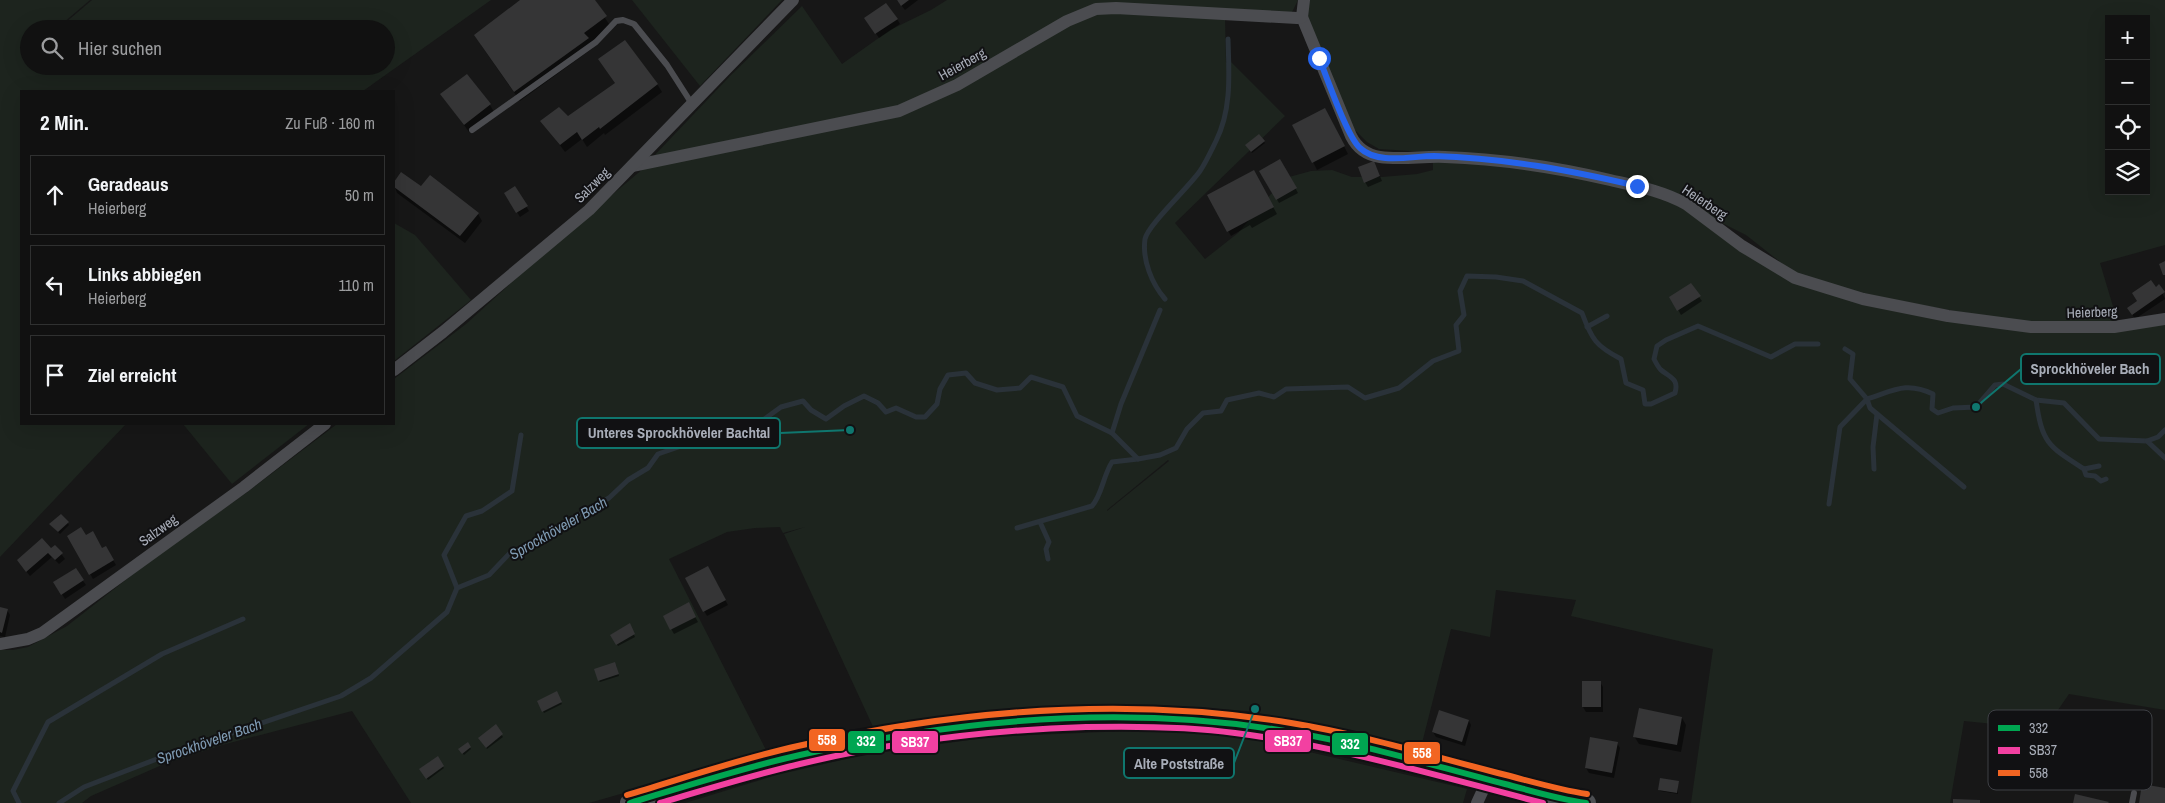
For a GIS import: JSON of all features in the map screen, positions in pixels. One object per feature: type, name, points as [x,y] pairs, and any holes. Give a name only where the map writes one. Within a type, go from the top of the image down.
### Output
[{"type":"main road","points":[[630,803],[762,764],[823,750],[910,736],[1067,719],[1187,720],[1289,732],[1381,752],[1486,780],[1586,803]]},
{"type":"street","name":"Salzweg","points":[[395,369],[582,216],[793,0]]},
{"type":"street","name":"Heierberg","points":[[1304,0],[1302,17],[1351,136],[1361,150],[1371,155],[1382,158],[1433,156],[1494,159],[1554,167],[1637,186],[1676,198],[1742,246],[1795,278],[1872,301],[1948,316],[2030,327],[2114,327],[2165,319]]},
{"type":"street","name":"Heierberg","points":[[632,166],[899,112],[957,85],[1067,21],[1096,9],[1116,8],[1302,17]]},
{"type":"street","name":"Salzweg","points":[[0,644],[28,639],[42,633],[244,487],[324,425]]},
{"type":"street","points":[[1476,803],[1486,780]]},
{"type":"lane","points":[[472,130],[596,42],[616,22],[623,20],[634,24],[667,65],[692,104]]},
{"type":"lane","points":[[2132,803],[2134,793]]},
{"type":"shaded area","points":[[0,0],[90,0],[67,20],[20,20],[20,75],[386,75],[364,90],[20,90],[20,425],[125,425],[0,557]]},
{"type":"shaded area","points":[[92,0],[491,0],[395,68],[395,20],[69,20]]},
{"type":"shaded area","points":[[632,0],[782,0],[700,86]]},
{"type":"shaded area","points":[[947,0],[1298,0],[1291,14],[1110,6],[896,110],[651,159],[730,76],[802,6],[842,64],[890,30]]},
{"type":"shaded area","points":[[1307,0],[2165,0],[2165,245],[2100,263],[2118,323],[2031,324],[1862,295],[1798,276],[1746,235],[1654,189],[1489,156],[1379,149],[1367,142],[1353,128],[1305,15]]},
{"type":"shaded area","points":[[1096,10],[1225,17],[1226,63],[1230,61],[1285,116],[1175,223],[1205,259],[1238,233],[1271,194],[1289,177],[1311,171],[1332,170],[1352,177],[1417,174],[1433,170],[1433,157],[1555,170],[1654,195],[1675,204],[1818,288],[2032,330],[2165,318],[2165,710],[2069,694],[2058,710],[1988,710],[1988,723],[1964,721],[1950,803],[1691,803],[1713,649],[1571,616],[1576,600],[1496,590],[1490,637],[1451,629],[1420,751],[1249,711],[1156,705],[1080,706],[1007,712],[875,731],[784,534],[805,527],[783,533],[780,527],[755,528],[727,532],[669,559],[767,752],[589,803],[411,803],[352,711],[222,745],[162,765],[91,796],[82,803],[0,803],[0,650],[28,647],[67,626],[146,564],[246,493],[336,425],[395,425],[395,378],[466,324],[556,242],[644,168],[903,113]],"holes":[[[1168,460],[1169,461],[1107,511]]]},
{"type":"shaded area","points":[[395,224],[415,235],[471,300],[395,360]]},
{"type":"shaded area","points":[[184,425],[308,425],[232,484]]},
{"type":"shaded area","points":[[1174,729],[1263,741],[1467,789],[1463,803],[685,803],[777,775],[863,755],[990,737]]},
{"type":"building","points":[[520,0],[595,0],[607,16],[584,33],[589,38],[514,92],[474,35]]},
{"type":"building","points":[[897,0],[909,0],[901,6]]},
{"type":"building","points":[[886,3],[898,19],[875,34],[864,18]]},
{"type":"building","points":[[625,40],[658,84],[600,129],[599,127],[582,140],[577,132],[560,145],[540,121],[559,107],[568,116],[615,83],[598,59]]},
{"type":"building","points":[[467,74],[491,104],[464,125],[440,94]]},
{"type":"building","points":[[1325,108],[1345,146],[1312,163],[1292,125]]},
{"type":"building","points":[[1259,134],[1265,141],[1251,152],[1245,145]]},
{"type":"building","points":[[1280,159],[1297,188],[1276,200],[1259,171]]},
{"type":"building","points":[[1374,161],[1380,176],[1364,183],[1358,167]]},
{"type":"building","points":[[1254,170],[1274,207],[1227,232],[1207,195]]},
{"type":"building","points":[[401,172],[421,186],[430,175],[479,213],[460,236],[395,188],[395,181]]},
{"type":"building","points":[[515,186],[528,206],[516,213],[504,193]]},
{"type":"building","points":[[2165,261],[2165,275],[2163,275],[2159,264]]},
{"type":"building","points":[[2151,280],[2156,287],[2159,284],[2165,292],[2132,315],[2127,308],[2137,301],[2132,293]]},
{"type":"building","points":[[1691,283],[1701,296],[1677,311],[1669,297]]},
{"type":"building","points":[[61,514],[69,522],[58,532],[49,524]]},
{"type":"building","points":[[81,527],[86,535],[93,531],[102,548],[106,546],[114,560],[89,575],[67,536]]},
{"type":"building","points":[[42,538],[51,548],[55,545],[63,553],[55,560],[48,553],[26,572],[17,560]]},
{"type":"building","points":[[708,566],[726,600],[703,612],[685,578]]},
{"type":"building","points":[[76,568],[84,580],[61,595],[53,582]]},
{"type":"building","points":[[689,602],[696,617],[670,630],[663,616]]},
{"type":"building","points":[[0,607],[8,609],[2,633],[0,632]]},
{"type":"building","points":[[630,623],[635,634],[616,645],[610,635]]},
{"type":"building","points":[[615,662],[619,674],[598,681],[594,669]]},
{"type":"building","points":[[1582,681],[1601,681],[1601,707],[1582,707]]},
{"type":"building","points":[[557,691],[562,702],[542,712],[537,701]]},
{"type":"building","points":[[1639,708],[1682,717],[1677,745],[1633,737]]},
{"type":"building","points":[[1439,710],[1469,720],[1462,742],[1432,732]]},
{"type":"building","points":[[496,724],[503,734],[486,748],[478,738]]},
{"type":"building","points":[[1590,737],[1618,742],[1612,773],[1585,768]]},
{"type":"building","points":[[468,742],[471,747],[462,754],[458,749]]},
{"type":"building","points":[[438,756],[444,766],[426,779],[419,769]]},
{"type":"building","points":[[1660,778],[1679,781],[1677,793],[1658,790]]},
{"type":"building","points":[[2152,786],[2165,788],[2165,803],[2139,803],[2141,790],[2152,790]]},
{"type":"building","points":[[2075,794],[2109,802],[2073,803]]},
{"type":"building","points":[[1953,799],[1980,800],[1980,803],[1953,803]]},
{"type":"waterway","points":[[1165,299],[1149,271],[1145,255],[1145,239],[1153,225],[1200,171],[1221,129],[1227,104],[1228,39]]},
{"type":"waterway","name":"Sprockhöveler Bach","points":[[59,803],[84,787],[162,757],[341,696],[371,678],[447,612],[457,588],[489,575],[510,553],[536,543],[557,527],[609,498],[628,480],[648,468],[658,454],[696,441],[729,423],[763,420],[781,407],[803,401],[811,410],[826,419],[844,406],[864,396],[878,403],[886,412],[896,408],[916,417],[925,417],[937,404],[940,389],[948,375],[966,373],[975,383],[997,390],[1020,388],[1031,377],[1063,387],[1077,416],[1112,433],[1138,459],[1160,455],[1176,448],[1187,429],[1203,413],[1221,411],[1227,400],[1259,393],[1274,397],[1286,389],[1348,387],[1365,398],[1399,388],[1433,361],[1459,351],[1456,325],[1464,315],[1460,291],[1467,276],[1496,277],[1523,281],[1582,313],[1592,336],[1600,346],[1621,359],[1626,383],[1643,390],[1645,404],[1651,404],[1675,393],[1675,382],[1661,370],[1654,359],[1657,346],[1698,326],[1771,357],[1795,344],[1818,344]]},
{"type":"waterway","points":[[1112,433],[1121,404],[1160,310]]},
{"type":"waterway","points":[[1587,327],[1607,316]]},
{"type":"waterway","name":"Sprockhöveler Bach","points":[[1845,349],[1853,354],[1850,379],[1867,399],[1892,390],[1915,388],[1933,394],[1932,409],[1938,413],[1953,408],[1976,407],[1995,385],[2003,384],[2036,400],[2064,403],[2099,439],[2147,441],[2165,458]]},
{"type":"waterway","points":[[1829,504],[1840,427],[1867,399],[1870,408],[1964,487]]},
{"type":"waterway","points":[[2036,400],[2041,426],[2049,442],[2062,455],[2084,469],[2099,466]]},
{"type":"waterway","points":[[1874,469],[1873,447],[1877,414]]},
{"type":"waterway","points":[[2147,441],[2158,437],[2165,430]]},
{"type":"waterway","points":[[457,588],[444,555],[466,516],[482,511],[512,491],[521,435]]},
{"type":"waterway","points":[[1017,528],[1092,506],[1112,462],[1138,459]]},
{"type":"waterway","points":[[2084,469],[2086,475],[2095,476],[2101,481],[2106,479]]},
{"type":"waterway","points":[[1040,522],[1049,542],[1046,549],[1048,559]]},
{"type":"waterway","points":[[19,803],[13,791],[48,722],[162,654],[243,619]]},
{"type":"transit line","name":"558","points":[[627,795],[755,757],[858,734],[920,723],[981,716],[1043,711],[1106,709],[1168,710],[1230,715],[1291,723],[1372,740],[1546,786],[1587,794]]},
{"type":"transit line","name":"332","points":[[630,803],[757,766],[860,743],[921,732],[983,725],[1106,717],[1230,723],[1291,732],[1372,749],[1545,795],[1586,803]]},
{"type":"transit line","name":"SB37","points":[[660,803],[747,777],[870,749],[978,734],[1086,727],[1198,729],[1274,739],[1390,763],[1543,803]]},
{"type":"place","name":"Sprockhöveler Bach","points":[[1976,407]]},
{"type":"place","name":"Unteres Sprockhöveler Bachtal","points":[[850,430]]},
{"type":"place","name":"Alte Poststraße","points":[[1255,709]]},
{"type":"route","points":[[1319,58],[1355,144],[1361,150],[1371,155],[1382,158],[1433,156],[1494,159],[1554,167],[1637,186]]}]
